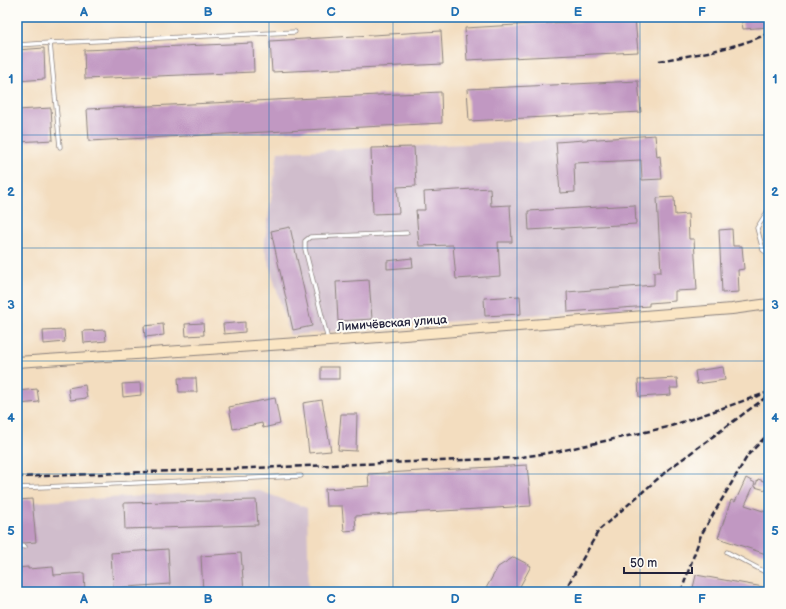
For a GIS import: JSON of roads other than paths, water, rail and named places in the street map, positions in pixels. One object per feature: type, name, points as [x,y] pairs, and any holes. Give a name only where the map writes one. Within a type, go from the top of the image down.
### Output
[{"type":"main road","name":"Лимичёвская улица","points":[[17,362],[329,341],[724,310],[769,304]]},
{"type":"lane","points":[[17,45],[295,32]]},
{"type":"lane","points":[[50,43],[60,147]]},
{"type":"lane","points":[[769,209],[758,228],[763,250],[769,254]]},
{"type":"lane","points":[[329,341],[305,249],[305,241],[310,238],[408,233]]},
{"type":"lane","points":[[17,488],[301,476]]},
{"type":"lane","points":[[17,545],[25,547]]},
{"type":"lane","points":[[726,552],[769,574]]},
{"type":"railway","points":[[659,61],[729,47],[756,39],[769,33]]},
{"type":"railway","points":[[17,477],[516,458],[560,451],[668,427],[769,392]]},
{"type":"railway","points":[[564,592],[599,530],[669,469],[769,395]]},
{"type":"railway","points":[[681,592],[701,535],[748,455],[769,433]]}]
